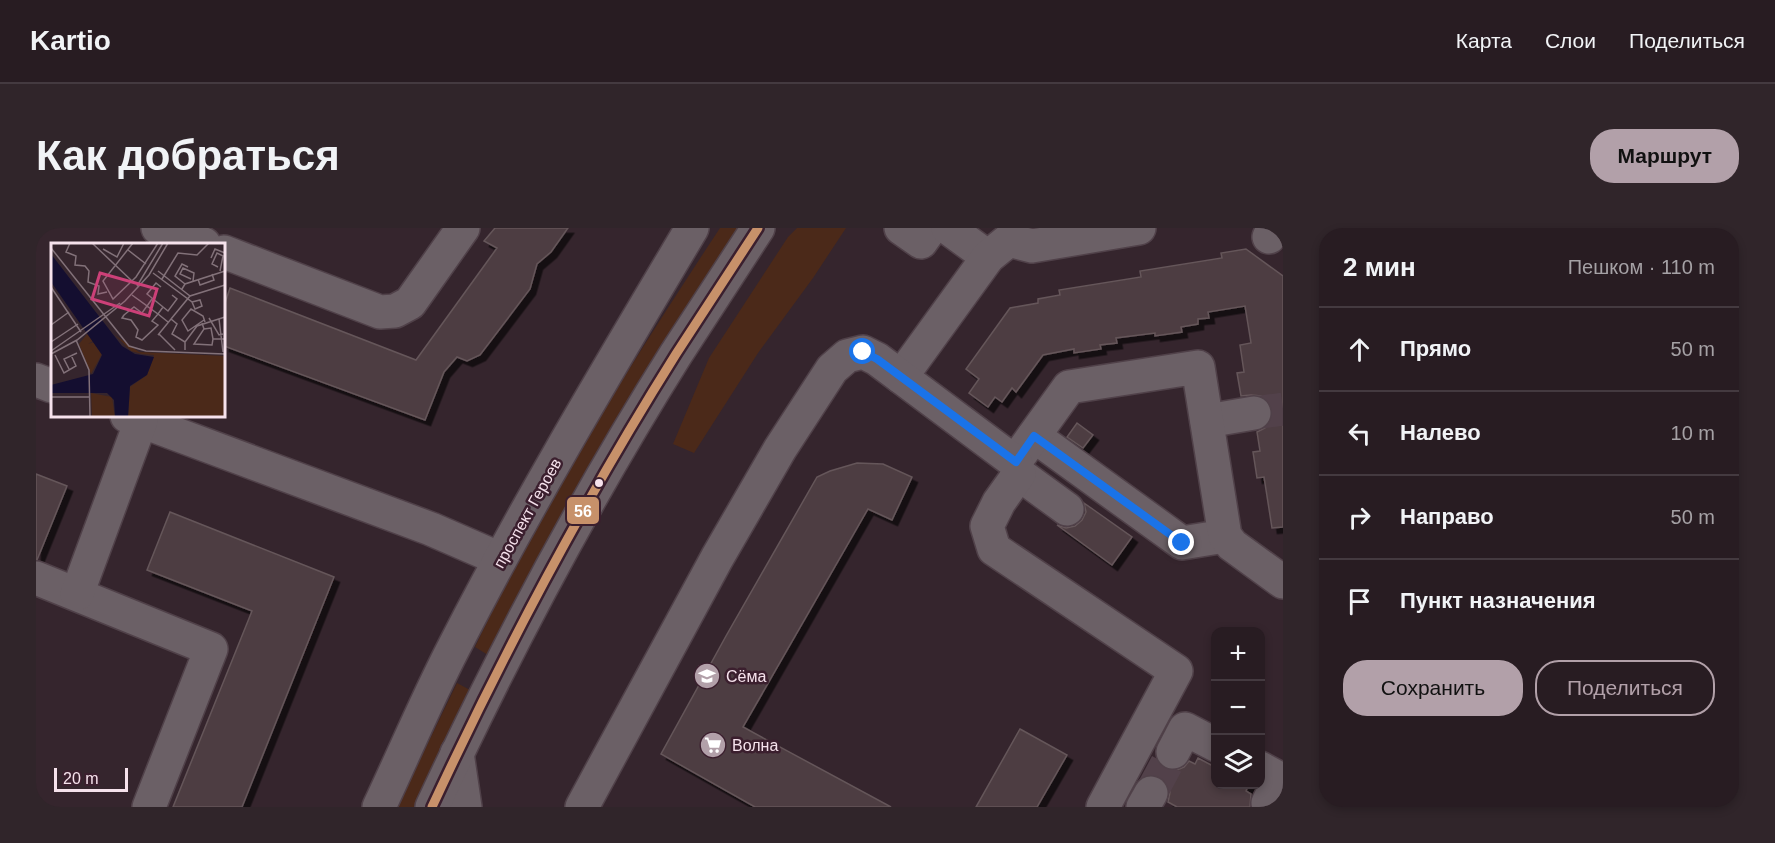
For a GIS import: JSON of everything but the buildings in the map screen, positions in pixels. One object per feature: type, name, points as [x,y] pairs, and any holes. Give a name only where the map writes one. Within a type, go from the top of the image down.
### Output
[{"type":"street","points":[[158,228],[201,243]]},
{"type":"street","points":[[225,252],[380,312],[395,310],[410,303],[463,228]]},
{"type":"street","name":"проспект Героев","points":[[379,807],[453,649],[500,559],[692,228]]},
{"type":"street","points":[[432,807],[457,753],[552,568],[603,477],[677,353],[758,228]]},
{"type":"street","points":[[901,228],[921,242],[931,228]]},
{"type":"street","points":[[948,228],[988,257]]},
{"type":"street","points":[[901,377],[988,257],[1009,240],[1032,246],[1139,228]]},
{"type":"street","points":[[582,807],[694,600],[774,459],[832,369],[847,356],[863,352],[877,359],[1020,464],[1182,543],[1225,536]]},
{"type":"street","points":[[1103,807],[1176,671],[994,549],[987,526],[1020,464],[1069,387],[1198,367],[1225,536],[1232,545],[1283,582]]},
{"type":"street","points":[[36,380],[51,386]]},
{"type":"street","points":[[1207,421],[1254,413]]},
{"type":"street","points":[[77,594],[137,417],[431,529],[500,559]]},
{"type":"street","points":[[1020,464],[1064,515]]},
{"type":"street","points":[[36,578],[210,649],[149,807]]},
{"type":"street","points":[[1155,711],[1179,740],[1211,744]]},
{"type":"street","points":[[457,753],[465,807]]},
{"type":"street","points":[[1265,771],[1280,779],[1268,803]]},
{"type":"shaded area","points":[[720,228],[738,228],[594,457],[526,580],[488,655],[475,647],[530,539],[590,433]]},
{"type":"shaded area","points":[[797,228],[846,228],[758,353],[694,453],[673,444],[709,358],[788,237]]},
{"type":"shaded area","points":[[457,683],[470,690],[414,807],[397,807]]},
{"type":"tunnel","points":[[1254,413],[1283,409]]},
{"type":"tunnel","points":[[1151,793],[1173,752]]},
{"type":"transit line","name":"56","points":[[432,807],[488,691],[578,520],[642,409],[758,228]]},
{"type":"place","name":"Сёма","points":[[707,676]]},
{"type":"place","name":"Волна","points":[[713,745]]},
{"type":"route","points":[[863,352],[877,359],[1016,462],[1034,436],[1182,543]]}]
